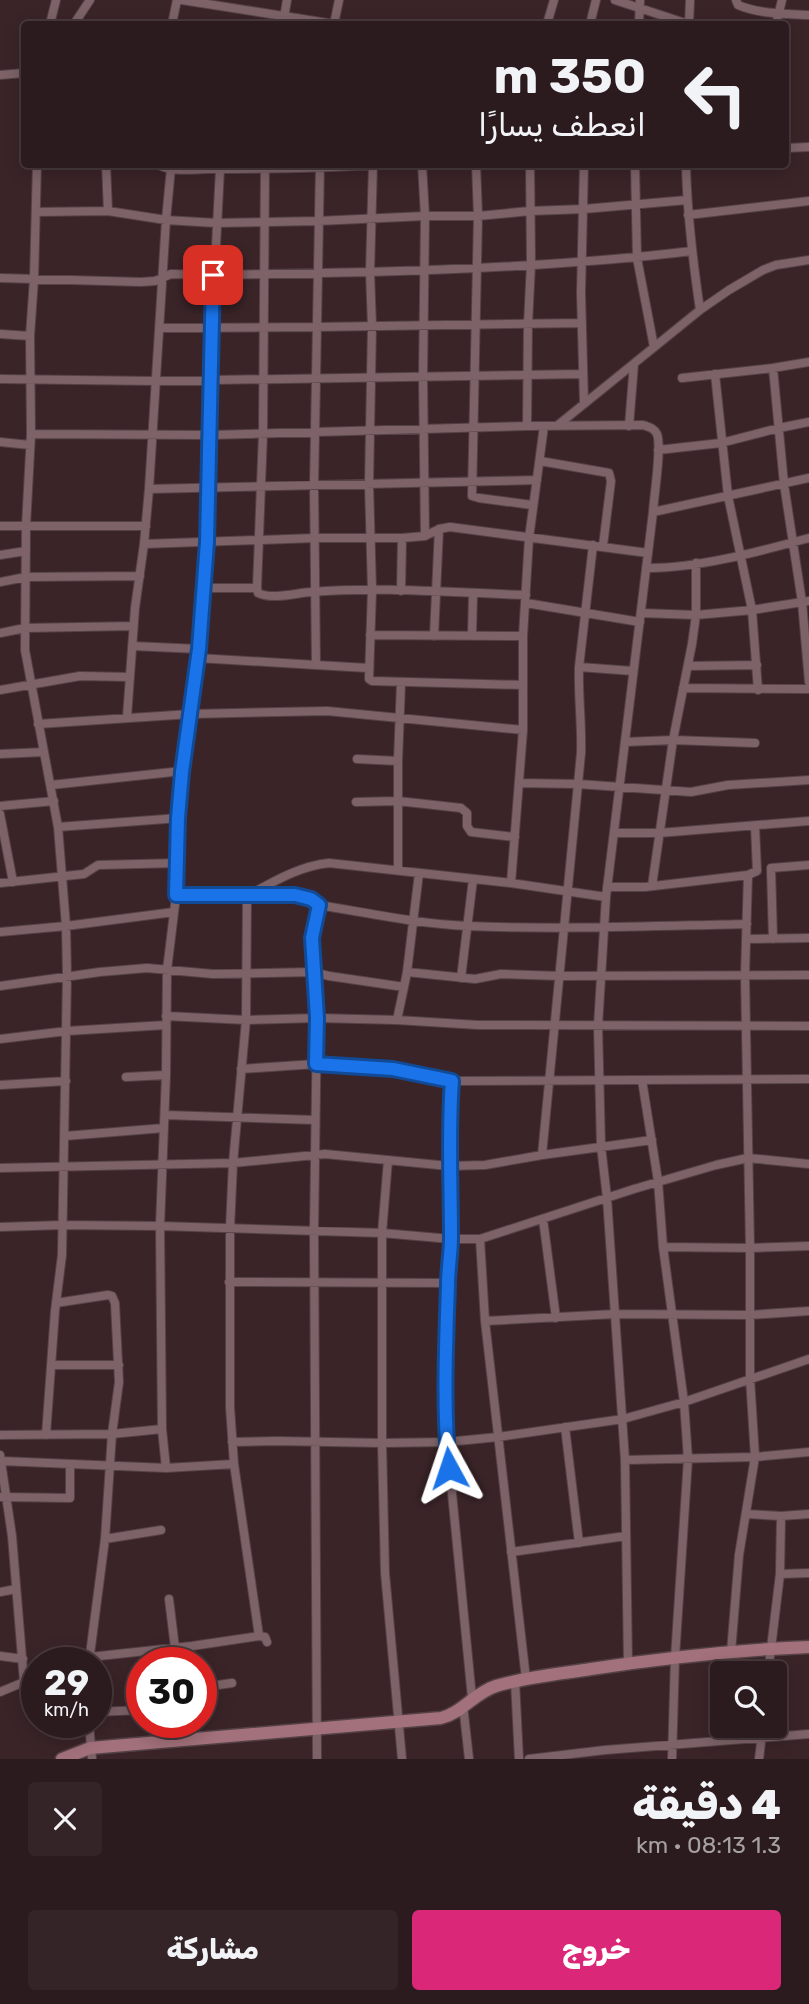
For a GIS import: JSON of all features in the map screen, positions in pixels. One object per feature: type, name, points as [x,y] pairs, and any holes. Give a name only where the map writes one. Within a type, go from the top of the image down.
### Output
[{"type":"street","points":[[51,21],[56,0]]},
{"type":"street","points":[[76,21],[90,0]]},
{"type":"street","points":[[173,21],[179,0],[284,21],[287,0]]},
{"type":"street","points":[[334,21],[338,0]]},
{"type":"street","points":[[548,21],[554,0]]},
{"type":"street","points":[[591,21],[596,0]]},
{"type":"street","points":[[615,0],[640,4],[682,21]]},
{"type":"street","points":[[689,21],[690,0]]},
{"type":"street","points":[[736,0],[740,6],[779,14],[809,15]]},
{"type":"street","points":[[777,21],[782,0]]},
{"type":"street","points":[[0,75],[21,73]]},
{"type":"street","points":[[789,148],[809,147]]},
{"type":"street","points":[[37,168],[30,336],[31,434],[26,526],[25,650],[58,827],[67,976],[62,1255],[46,1435]]},
{"type":"street","points":[[106,168],[108,211]]},
{"type":"street","points":[[127,717],[149,489],[170,168],[242,168]]},
{"type":"street","points":[[265,168],[263,433],[257,587],[261,596],[372,590],[473,594],[526,599],[585,612],[640,617],[752,610],[805,602]]},
{"type":"street","points":[[316,665],[314,486],[320,168]]},
{"type":"street","points":[[373,168],[369,430],[372,590],[368,677],[372,681],[401,683],[523,685]]},
{"type":"street","points":[[422,168],[425,216],[425,536]]},
{"type":"street","points":[[477,168],[473,497],[532,505]]},
{"type":"street","points":[[527,426],[531,264],[530,168]]},
{"type":"street","points":[[584,168],[584,403]]},
{"type":"street","points":[[635,168],[637,258],[654,347]]},
{"type":"street","points":[[686,168],[688,215],[700,310]]},
{"type":"street","points":[[166,1468],[162,1429],[160,1226],[167,970],[176,895],[182,772],[199,654],[207,542],[209,381],[220,169]]},
{"type":"street","points":[[36,212],[108,211],[166,220],[216,223],[478,216],[687,200]]},
{"type":"street","points":[[688,215],[809,201]]},
{"type":"street","points":[[0,278],[141,282],[155,281],[171,274],[477,269],[637,258],[692,251]]},
{"type":"street","points":[[557,426],[700,310],[729,290],[776,265],[809,260]]},
{"type":"street","points":[[160,328],[582,323]]},
{"type":"street","points":[[0,334],[30,336]]},
{"type":"street","points":[[682,378],[809,362]]},
{"type":"street","points":[[629,426],[634,364]]},
{"type":"street","points":[[773,368],[784,484],[805,602],[809,682]]},
{"type":"street","points":[[0,379],[155,382],[582,374]]},
{"type":"street","points":[[715,374],[728,495],[752,610],[758,690]]},
{"type":"street","points":[[658,450],[721,443],[809,422]]},
{"type":"street","points":[[31,434],[210,435],[643,425],[654,430],[657,435],[653,512],[606,897],[598,1026],[601,1146],[625,1460],[628,1664]]},
{"type":"street","points":[[511,883],[523,730],[523,636],[529,538],[544,426]]},
{"type":"street","points":[[0,442],[30,445]]},
{"type":"street","points":[[540,461],[609,473],[611,481],[585,612],[579,667],[582,728],[578,785],[542,1155]]},
{"type":"street","points":[[653,512],[809,478]]},
{"type":"street","points":[[149,489],[537,480]]},
{"type":"street","points":[[0,526],[146,526]]},
{"type":"street","points":[[144,544],[402,538],[425,536],[450,527],[648,553]]},
{"type":"street","points":[[434,636],[439,530]]},
{"type":"street","points":[[401,591],[402,538]]},
{"type":"street","points":[[646,568],[672,568],[809,538]]},
{"type":"street","points":[[0,555],[26,551]]},
{"type":"street","points":[[652,886],[673,740],[696,615],[696,563]]},
{"type":"street","points":[[0,582],[26,577],[140,576]]},
{"type":"street","points":[[203,588],[257,587]]},
{"type":"street","points":[[472,635],[473,594]]},
{"type":"street","points":[[0,633],[25,628],[134,626]]},
{"type":"street","points":[[370,635],[523,636]]},
{"type":"street","points":[[132,646],[316,665],[368,667]]},
{"type":"street","points":[[688,666],[757,665]]},
{"type":"street","points":[[579,667],[633,671]]},
{"type":"street","points":[[0,690],[80,676],[129,677]]},
{"type":"street","points":[[398,870],[401,683]]},
{"type":"street","points":[[683,688],[809,689]]},
{"type":"street","points":[[38,724],[191,714],[327,711],[523,730]]},
{"type":"street","points":[[625,742],[673,740],[755,743]]},
{"type":"street","points":[[0,754],[44,752]]},
{"type":"street","points":[[357,759],[398,761]]},
{"type":"street","points":[[51,785],[182,772]]},
{"type":"street","points":[[519,783],[691,792],[728,785],[809,780]]},
{"type":"street","points":[[0,806],[54,801]]},
{"type":"street","points":[[356,802],[398,801],[461,808],[467,813],[467,826],[471,832],[514,836]]},
{"type":"street","points":[[0,814],[13,882]]},
{"type":"street","points":[[58,827],[178,818]]},
{"type":"street","points":[[614,833],[659,833],[809,821]]},
{"type":"street","points":[[755,826],[757,871]]},
{"type":"street","points":[[0,883],[84,874],[103,864],[178,863]]},
{"type":"street","points":[[247,896],[293,872],[320,864],[337,863],[606,897]]},
{"type":"street","points":[[607,887],[652,886],[809,865]]},
{"type":"street","points":[[771,868],[773,939]]},
{"type":"street","points":[[397,1020],[407,972],[419,873]]},
{"type":"street","points":[[731,1652],[739,1555],[755,1457],[749,1315],[745,975],[748,875]]},
{"type":"street","points":[[461,978],[473,879]]},
{"type":"street","points":[[176,895],[300,896],[319,905],[414,921],[467,926],[564,928],[747,924]]},
{"type":"street","points":[[247,896],[246,1020],[233,1163],[229,1282],[232,1442],[259,1636]]},
{"type":"street","points":[[317,1759],[314,1231],[317,1018],[312,938],[319,905]]},
{"type":"street","points":[[0,932],[174,912]]},
{"type":"street","points":[[746,939],[809,938]]},
{"type":"street","points":[[0,986],[147,968],[213,974],[313,972],[404,987]]},
{"type":"street","points":[[407,972],[475,979],[501,974],[809,975]]},
{"type":"street","points":[[0,1039],[166,1020],[317,1018],[478,1025],[809,1026]]},
{"type":"street","points":[[241,1069],[316,1064],[393,1069],[452,1081],[809,1079]]},
{"type":"street","points":[[126,1077],[166,1075]]},
{"type":"street","points":[[642,1080],[658,1181],[663,1247],[684,1402],[688,1459],[675,1658],[672,1759]]},
{"type":"street","points":[[0,1085],[66,1081]]},
{"type":"street","points":[[452,1081],[447,1442],[468,1702],[469,1759]]},
{"type":"street","points":[[165,1115],[315,1120]]},
{"type":"street","points":[[65,1136],[164,1128]]},
{"type":"street","points":[[0,1168],[233,1163],[334,1154],[449,1166],[498,1164],[542,1155],[652,1140]]},
{"type":"street","points":[[0,1227],[160,1226],[480,1239],[716,1165],[748,1158],[809,1164]]},
{"type":"street","points":[[388,1160],[382,1233],[382,1443],[385,1573],[401,1759]]},
{"type":"street","points":[[543,1219],[556,1318]]},
{"type":"street","points":[[480,1239],[485,1321],[511,1552],[521,1680],[519,1759]]},
{"type":"street","points":[[663,1247],[809,1246]]},
{"type":"street","points":[[229,1282],[448,1283]]},
{"type":"street","points":[[56,1303],[108,1295],[112,1296],[115,1303],[119,1382],[105,1539],[91,1647]]},
{"type":"street","points":[[485,1321],[615,1314],[749,1315],[809,1311]]},
{"type":"street","points":[[232,1442],[447,1442],[498,1437],[623,1419],[684,1402],[809,1359]]},
{"type":"street","points":[[51,1365],[119,1365]]},
{"type":"street","points":[[565,1427],[579,1543]]},
{"type":"street","points":[[0,1435],[113,1434],[162,1429]]},
{"type":"street","points":[[625,1460],[755,1457],[809,1452]]},
{"type":"street","points":[[0,1455],[3,1497],[12,1536],[22,1647]]},
{"type":"street","points":[[1,1461],[166,1468],[234,1464]]},
{"type":"street","points":[[3,1497],[70,1498],[70,1465]]},
{"type":"street","points":[[747,1514],[809,1514]]},
{"type":"street","points":[[770,1661],[779,1574],[781,1516]]},
{"type":"street","points":[[105,1539],[160,1530]]},
{"type":"street","points":[[0,1538],[12,1536]]},
{"type":"street","points":[[511,1552],[626,1536]]},
{"type":"street","points":[[779,1574],[809,1573]]},
{"type":"street","points":[[0,1592],[16,1589]]},
{"type":"street","points":[[169,1599],[175,1647]]},
{"type":"street","points":[[182,1647],[259,1636],[265,1637],[267,1642]]},
{"type":"street","points":[[62,1759],[448,1716],[494,1687],[521,1680],[675,1658],[809,1647]]},
{"type":"street","points":[[0,1656],[21,1659]]},
{"type":"street","points":[[0,1692],[21,1683]]},
{"type":"street","points":[[217,1685],[232,1683]]},
{"type":"street","points":[[787,1735],[809,1734]]},
{"type":"street","points":[[529,1759],[605,1755],[741,1738]]},
{"type":"street","points":[[759,1759],[761,1738]]},
{"type":"street","points":[[78,1759],[91,1754]]},
{"type":"route","points":[[213,275],[207,542],[199,649],[182,772],[176,895],[295,895],[315,901],[319,905],[312,938],[317,1018],[316,1064],[393,1069],[452,1081],[449,1166],[451,1238],[446,1377],[449,1468]]}]
